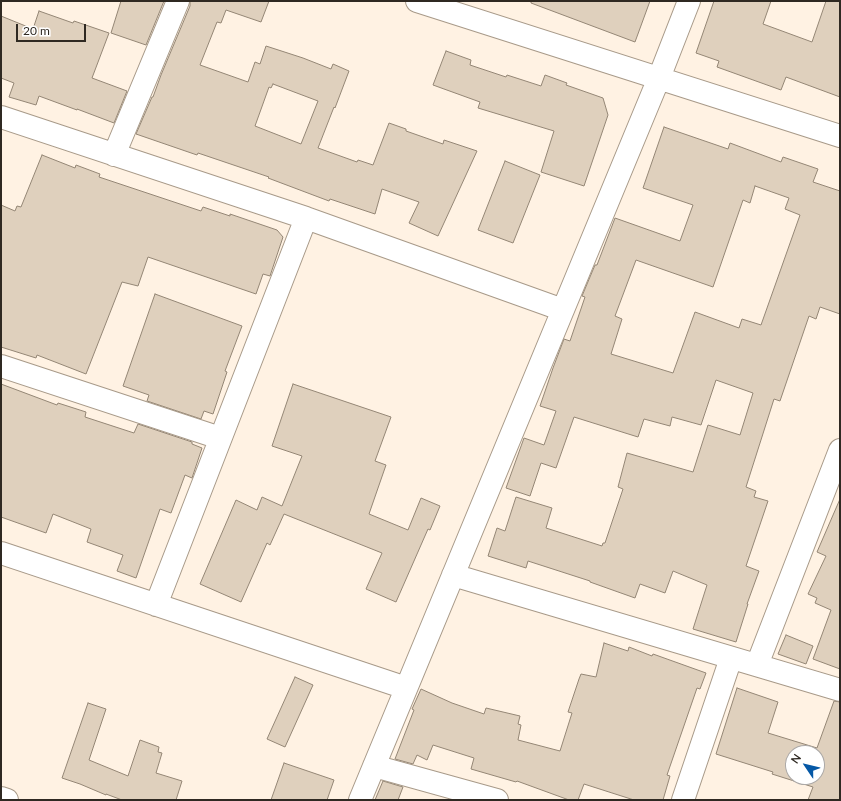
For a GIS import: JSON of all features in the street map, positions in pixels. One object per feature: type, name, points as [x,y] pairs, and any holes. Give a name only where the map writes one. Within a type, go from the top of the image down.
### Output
[{"type":"main road","points":[[114,155],[178,1]]},
{"type":"main road","points":[[417,1],[840,136]]},
{"type":"main road","points":[[360,800],[659,78],[689,1]]},
{"type":"main road","points":[[1,117],[306,218],[562,310]]},
{"type":"main road","points":[[156,605],[306,218]]},
{"type":"main road","points":[[1,366],[220,438]]},
{"type":"main road","points":[[757,665],[840,450]]},
{"type":"main road","points":[[1,553],[406,688]]},
{"type":"main road","points":[[453,575],[840,690]]},
{"type":"main road","points":[[683,800],[732,658]]},
{"type":"main road","points":[[374,766],[497,800]]},
{"type":"main road","points":[[1,798],[7,800]]},
{"type":"building","points":[[121,1],[164,1],[146,45],[111,33]]},
{"type":"building","points":[[190,1],[269,1],[261,22],[226,10],[221,23],[217,22],[200,65],[248,82],[255,62],[260,64],[266,46],[331,69],[333,64],[349,71],[318,148],[357,162],[358,160],[373,165],[389,123],[406,129],[406,131],[443,144],[444,140],[477,151],[438,236],[409,223],[419,202],[382,189],[375,214],[330,199],[329,201],[268,178],[269,177],[198,153],[197,155],[136,134],[153,97],[190,6]],"holes":[[[273,84],[318,101],[301,144],[255,126],[269,87],[271,88]]]},
{"type":"building","points":[[531,1],[650,1],[635,42],[531,3]]},
{"type":"building","points":[[714,1],[771,1],[763,24],[812,42],[826,1],[840,1],[840,97],[786,77],[781,90],[717,67],[719,61],[696,53]]},
{"type":"building","points":[[39,11],[73,23],[74,21],[109,33],[92,78],[127,91],[114,123],[39,96],[36,105],[9,97],[14,83],[1,78],[1,16],[33,29]]},
{"type":"building","points":[[446,51],[471,60],[470,65],[506,77],[507,75],[541,86],[545,75],[567,83],[566,85],[603,98],[608,115],[584,186],[541,172],[554,131],[478,108],[480,102],[433,85]]},
{"type":"building","points":[[664,127],[728,149],[730,143],[781,162],[783,157],[818,169],[813,182],[840,191],[840,314],[820,307],[816,319],[809,316],[780,401],[774,399],[746,487],[756,491],[754,497],[768,501],[746,566],[759,571],[747,604],[736,642],[693,629],[707,585],[673,571],[665,593],[640,584],[635,598],[590,581],[528,561],[526,568],[488,556],[497,528],[505,531],[516,497],[552,508],[546,528],[602,546],[603,543],[605,543],[623,489],[618,487],[627,453],[693,472],[708,425],[740,435],[753,393],[716,380],[701,425],[672,417],[670,426],[644,419],[638,437],[574,417],[556,468],[541,463],[530,496],[506,488],[524,438],[544,445],[556,411],[540,406],[564,339],[570,341],[585,297],[582,296],[595,265],[597,265],[615,218],[680,241],[693,205],[643,188]],"holes":[[[755,186],[789,198],[785,209],[800,215],[761,325],[742,319],[739,328],[695,312],[673,373],[611,354],[622,319],[615,316],[636,260],[713,287],[743,200],[750,203]]]},
{"type":"building","points":[[42,155],[75,168],[76,165],[100,174],[99,177],[201,211],[203,207],[230,216],[230,214],[277,230],[283,237],[270,276],[263,274],[256,294],[148,257],[138,286],[122,282],[86,374],[37,355],[36,358],[1,347],[1,205],[15,211],[17,206],[21,207]]},
{"type":"building","points":[[505,161],[540,175],[513,243],[478,230]]},
{"type":"building","points":[[155,294],[242,326],[225,371],[227,372],[213,414],[204,411],[201,419],[147,401],[149,395],[123,386]]},
{"type":"building","points":[[1,384],[57,405],[58,403],[86,412],[85,417],[134,433],[138,424],[192,442],[192,444],[202,448],[192,478],[185,475],[171,513],[160,509],[136,578],[117,571],[123,555],[87,542],[91,529],[53,514],[46,533],[1,517]]},
{"type":"building","points":[[293,384],[391,417],[375,461],[386,465],[369,514],[408,530],[421,498],[440,506],[430,530],[428,529],[396,602],[366,589],[382,553],[284,514],[270,545],[267,543],[241,602],[200,584],[236,500],[257,510],[262,497],[282,506],[302,456],[272,446]]},
{"type":"building","points":[[840,499],[840,669],[813,659],[831,610],[815,603],[817,598],[808,594],[826,556],[817,552]]},
{"type":"building","points":[[786,635],[813,646],[806,664],[778,654]]},
{"type":"building","points":[[604,643],[628,651],[629,647],[652,656],[653,654],[706,673],[700,689],[697,688],[667,775],[670,776],[663,800],[634,800],[584,784],[578,800],[569,800],[517,781],[516,782],[471,769],[474,758],[433,745],[427,760],[417,755],[413,764],[395,759],[414,710],[412,709],[421,689],[452,703],[484,714],[486,708],[520,716],[518,724],[521,725],[518,740],[560,751],[572,713],[568,712],[581,674],[596,677]]},
{"type":"building","points":[[295,677],[313,685],[285,747],[267,739]]},
{"type":"building","points":[[737,688],[778,702],[768,733],[807,745],[785,745],[785,778],[772,774],[773,772],[716,754]]},
{"type":"building","points":[[834,701],[840,702],[840,800],[808,800],[813,787],[807,785],[825,785],[825,745],[818,745]]},
{"type":"building","points":[[88,703],[106,709],[89,760],[128,776],[140,740],[159,747],[158,752],[162,753],[156,773],[182,781],[176,800],[122,800],[62,778]]},
{"type":"building","points":[[284,763],[334,780],[327,800],[271,800]]},
{"type":"building","points":[[383,781],[403,787],[398,800],[375,800]]}]
